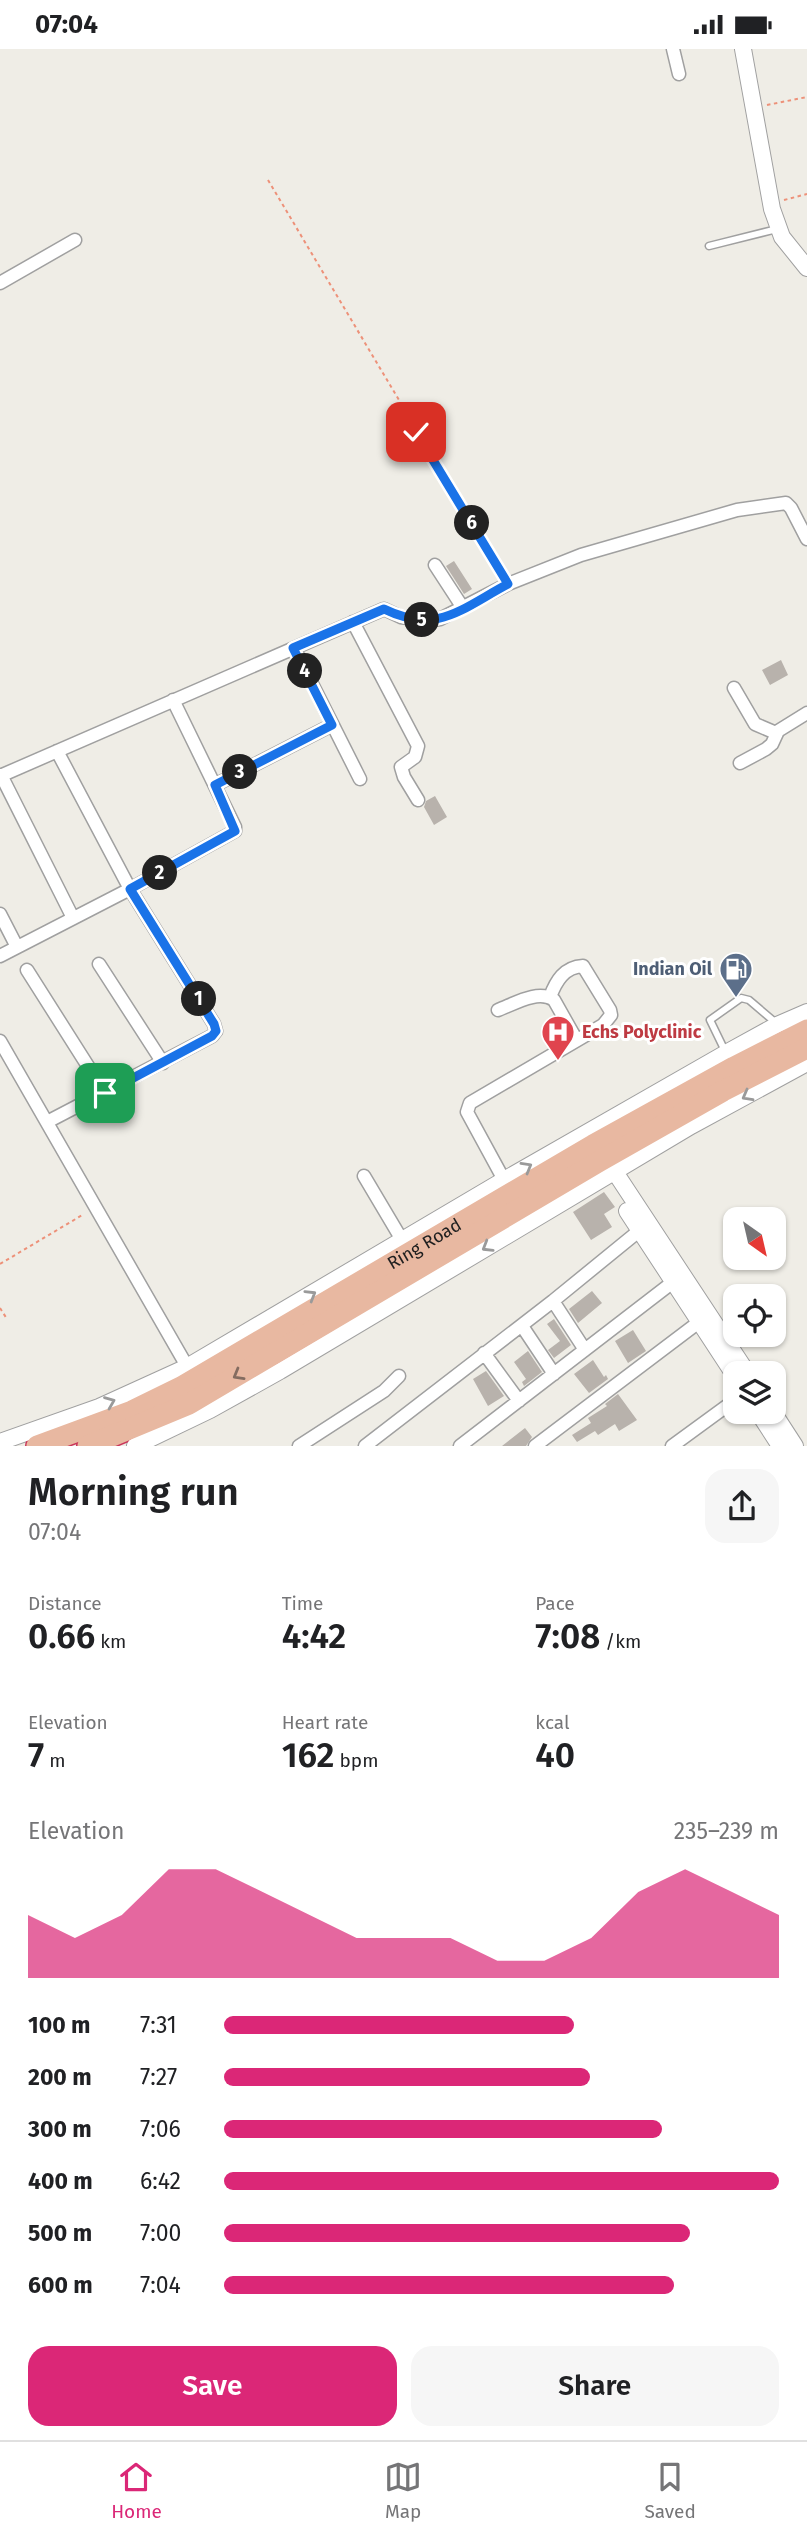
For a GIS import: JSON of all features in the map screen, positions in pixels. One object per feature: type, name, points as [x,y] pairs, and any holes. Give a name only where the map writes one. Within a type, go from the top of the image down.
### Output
[{"type":"highway","name":"Ring Road","points":[[75,1436],[132,1411],[191,1373],[450,1239],[605,1167],[796,1049],[807,1030]]},
{"type":"highway","name":"Ring Road","points":[[37,1446],[189,1404],[272,1365],[450,1239],[730,1060],[796,1049]]},
{"type":"street","points":[[673,49],[679,74]]},
{"type":"street","points":[[743,49],[771,204],[782,237],[807,268]]},
{"type":"street","points":[[0,283],[75,240]]},
{"type":"street","points":[[73,918],[1,776],[384,609],[401,617],[427,621],[440,619],[508,584],[581,555],[737,510],[786,503],[807,539]]},
{"type":"street","points":[[435,565],[463,608]]},
{"type":"street","points":[[353,622],[418,746],[415,757],[401,767],[418,800]]},
{"type":"street","points":[[293,648],[360,779]]},
{"type":"street","points":[[734,688],[755,724],[776,733]]},
{"type":"street","points":[[0,956],[235,831],[173,700]]},
{"type":"street","points":[[740,763],[766,749],[772,744],[776,733],[807,713]]},
{"type":"street","points":[[215,785],[332,725]]},
{"type":"street","points":[[47,1122],[163,1063],[212,1036],[216,1031],[130,889],[57,751]]},
{"type":"street","points":[[0,914],[17,947]]},
{"type":"street","points":[[99,964],[163,1063]]},
{"type":"street","points":[[504,1180],[467,1108],[576,1039],[603,1025],[611,1016],[585,968],[573,967],[563,974],[555,983],[550,997]]},
{"type":"street","points":[[27,970],[105,1093]]},
{"type":"street","points":[[498,1010],[539,995],[550,997],[576,1039]]},
{"type":"street","points":[[796,1049],[807,1011]]},
{"type":"street","points":[[0,1041],[191,1373],[402,1240],[450,1239],[504,1180],[730,1060]]},
{"type":"street","points":[[605,1167],[739,1361]]},
{"type":"street","points":[[364,1176],[402,1240]]},
{"type":"street","points":[[644,1226],[673,1282],[725,1361]]},
{"type":"street","points":[[365,1446],[554,1301],[644,1226]]},
{"type":"street","points":[[460,1446],[673,1282]]},
{"type":"street","points":[[554,1301],[585,1350]]},
{"type":"street","points":[[535,1446],[699,1322]]},
{"type":"street","points":[[522,1326],[554,1374]]},
{"type":"street","points":[[484,1353],[519,1401]]},
{"type":"street","points":[[135,1446],[157,1442],[272,1365]]},
{"type":"street","points":[[299,1446],[384,1391],[399,1376]]},
{"type":"street","points":[[672,1446],[723,1408]]},
{"type":"street","points":[[765,1424],[776,1445]]},
{"type":"street","points":[[781,1424],[795,1446]]},
{"type":"street","points":[[380,1435],[388,1446]]},
{"type":"street","points":[[0,1442],[75,1436]]},
{"type":"lane","points":[[709,246],[779,228]]},
{"type":"lane","points":[[730,1060],[710,1020],[741,998],[749,1000],[796,1049]]},
{"type":"path","points":[[755,107],[807,97]]},
{"type":"path","points":[[268,180],[508,584]]},
{"type":"path","points":[[771,204],[807,194]]},
{"type":"path","points":[[0,1264],[97,1206]]},
{"type":"path","points":[[0,1307],[7,1319]]},
{"type":"building","points":[[454,561],[472,589],[464,594],[446,566]]},
{"type":"building","points":[[781,660],[788,675],[770,685],[762,670]]},
{"type":"building","points":[[435,796],[447,817],[434,825],[424,807],[426,801]]},
{"type":"building","points":[[604,1192],[615,1207],[604,1214],[612,1227],[591,1240],[573,1212]]},
{"type":"building","points":[[592,1291],[602,1303],[578,1323],[569,1309]]},
{"type":"building","points":[[554,1319],[571,1345],[554,1358],[548,1350],[560,1341],[547,1324]]},
{"type":"building","points":[[633,1330],[646,1351],[628,1363],[615,1341]]},
{"type":"building","points":[[528,1351],[542,1372],[524,1386],[522,1382],[526,1379],[514,1362]]},
{"type":"building","points":[[593,1360],[608,1379],[589,1393],[574,1374]]},
{"type":"building","points":[[486,1371],[504,1396],[488,1406],[473,1379]]},
{"type":"building","points":[[618,1394],[637,1420],[619,1431],[615,1424],[598,1435],[595,1431],[577,1442],[572,1435],[591,1423],[588,1418],[607,1406],[605,1404]]},
{"type":"building","points":[[525,1428],[532,1437],[526,1446],[502,1446]]},
{"type":"place","name":"Indian Oil","points":[[736,999]]},
{"type":"place","name":"Echs Polyclinic","points":[[558,1062]]},
{"type":"route","points":[[105,1093],[212,1036],[216,1031],[130,889],[233,834],[235,827],[215,785],[332,725],[293,648],[384,609],[401,617],[427,621],[440,619],[508,584],[416,432]]}]
